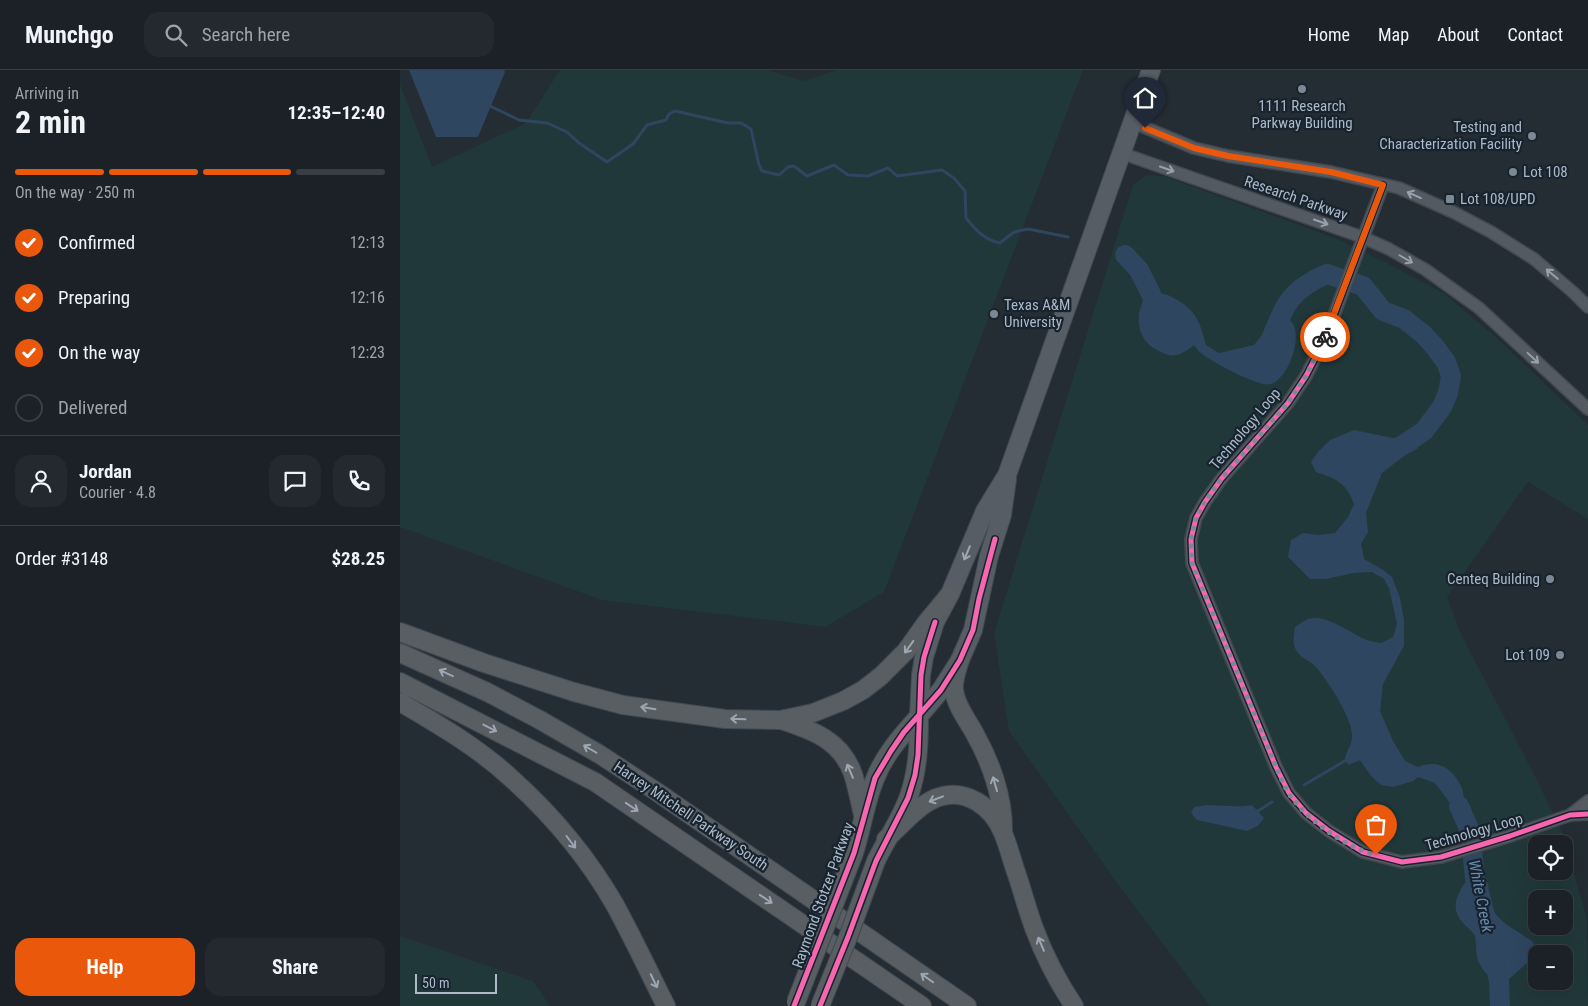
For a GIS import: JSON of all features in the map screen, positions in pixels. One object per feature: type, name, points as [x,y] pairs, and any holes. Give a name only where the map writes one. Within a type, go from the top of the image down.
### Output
[{"type":"highway","points":[[400,632],[484,663],[574,692],[624,705],[725,719],[780,720],[813,712],[843,701],[875,681],[895,664],[950,594]]},
{"type":"highway","name":"Harvey Mitchell Parkway South","points":[[400,653],[487,692],[599,754],[658,792],[967,1006]]},
{"type":"highway","points":[[960,660],[955,676],[954,691],[958,704],[982,747],[992,774],[1001,809],[1003,832],[1034,928],[1049,963],[1074,1006]]},
{"type":"highway","name":"Harvey Mitchell Parkway South","points":[[400,682],[595,782],[922,1006]]},
{"type":"highway","points":[[400,702],[458,737],[511,778],[565,833],[614,903],[666,1006]]},
{"type":"highway","name":"Raymond Stotzer Parkway","points":[[795,1004],[854,854],[875,778],[882,764],[904,732],[920,716]]},
{"type":"highway","name":"Raymond Stotzer Parkway","points":[[820,1006],[876,861],[908,798],[915,775],[918,755],[920,716]]},
{"type":"highway","points":[[780,720],[803,727],[825,738],[842,753],[852,773],[864,817]]},
{"type":"highway","points":[[886,840],[927,803],[937,798],[957,794],[967,796],[989,811],[1003,832]]},
{"type":"main road","name":"Raymond Stotzer Parkway","points":[[920,716],[941,690],[960,660],[972,630],[989,556],[1002,515],[1007,475],[1151,70]]},
{"type":"main road","name":"Raymond Stotzer Parkway","points":[[920,716],[921,675],[924,657],[935,622],[950,594],[984,511],[1007,475]]},
{"type":"street","name":"Research Parkway","points":[[1132,122],[1194,148],[1228,156],[1331,172],[1399,188],[1453,212],[1491,232],[1534,259],[1588,307]]},
{"type":"street","name":"Research Parkway","points":[[1121,153],[1362,237],[1389,249],[1426,270],[1479,308],[1588,409]]},
{"type":"street","name":"Technology Loop","points":[[1383,185],[1325,339],[1306,376],[1288,403],[1222,478],[1205,502],[1196,518],[1191,539],[1192,563],[1276,767],[1289,793],[1306,813],[1329,831],[1362,852],[1402,862],[1441,857],[1570,815],[1588,814]]},
{"type":"street","name":"Technology Loop","points":[[1570,815],[1588,801]]},
{"type":"green space","points":[[560,70],[767,70],[803,81],[838,70],[1083,70],[884,592],[825,627],[602,600],[400,527],[400,84],[432,167],[526,123]]},
{"type":"green space","points":[[1147,175],[1163,176],[1335,238],[1445,294],[1498,339],[1588,425],[1588,519],[1528,482],[1447,597],[1461,634],[1562,832],[1563,835],[1528,835],[1528,880],[1573,880],[1573,870],[1587,919],[1588,1006],[1210,1006],[1117,883],[1009,731],[994,633],[1133,185]]},
{"type":"green space","points":[[400,936],[533,981],[550,1006],[400,1006]]},
{"type":"water","points":[[409,70],[504,70],[505,72],[478,137],[436,137]]},
{"type":"water","points":[[1139,270],[1143,272],[1155,291],[1170,296],[1191,310],[1201,328],[1206,345],[1219,353],[1254,345],[1263,334],[1268,322],[1275,315],[1285,315],[1293,324],[1296,339],[1292,358],[1283,375],[1271,384],[1265,384],[1215,363],[1202,354],[1194,345],[1183,353],[1175,355],[1167,355],[1151,347],[1139,327],[1139,313],[1143,302],[1143,295],[1135,276]]},
{"type":"water","points":[[1354,430],[1393,438],[1424,431],[1425,437],[1417,449],[1404,456],[1382,473],[1366,513],[1368,532],[1361,544],[1364,559],[1392,577],[1400,598],[1404,620],[1404,646],[1383,684],[1380,711],[1393,741],[1405,761],[1418,767],[1437,764],[1452,773],[1461,787],[1466,807],[1477,829],[1466,832],[1456,811],[1435,783],[1418,777],[1413,781],[1393,787],[1381,785],[1371,776],[1360,760],[1348,765],[1345,757],[1352,739],[1352,732],[1345,712],[1321,673],[1298,653],[1294,645],[1295,627],[1308,619],[1315,618],[1329,621],[1364,639],[1381,643],[1393,637],[1397,624],[1389,588],[1384,579],[1372,572],[1354,573],[1326,579],[1310,579],[1288,557],[1291,540],[1303,533],[1318,535],[1335,533],[1348,517],[1354,504],[1348,491],[1335,479],[1316,472],[1311,462],[1330,440]]},
{"type":"water","points":[[1207,805],[1252,805],[1264,818],[1258,826],[1247,831],[1197,820],[1191,813],[1194,807]]},
{"type":"water","points":[[1481,876],[1488,884],[1491,902],[1496,915],[1507,925],[1532,941],[1534,945],[1528,945],[1528,962],[1508,980],[1494,981],[1482,968],[1477,957],[1475,936],[1457,913],[1457,897],[1467,880]]},
{"type":"waterway","name":"White Creek","points":[[490,106],[519,120],[547,123],[567,132],[579,143],[607,162],[633,144],[647,125],[666,120],[669,114],[675,111],[728,123],[741,123],[751,129],[762,171],[779,175],[788,167],[794,166],[807,176],[834,165],[848,175],[868,176],[888,168],[897,176],[942,170],[954,178],[965,191],[966,218],[976,230],[994,242],[1000,243],[1014,232],[1028,229],[1068,237]]},
{"type":"waterway","name":"White Creek","points":[[1125,255],[1139,270],[1151,294]]},
{"type":"waterway","name":"White Creek","points":[[1271,339],[1285,307],[1297,292],[1327,274],[1363,286],[1383,311],[1404,319],[1423,334],[1446,362],[1451,376],[1448,393],[1442,407],[1424,431],[1403,445]]},
{"type":"waterway","points":[[1304,785],[1348,759]]},
{"type":"waterway","points":[[1258,811],[1272,802]]},
{"type":"waterway","name":"White Creek","points":[[1459,806],[1470,831],[1475,878],[1482,904]]},
{"type":"waterway","name":"White Creek","points":[[1493,954],[1499,981],[1500,1006]]},
{"type":"cycle path","points":[[1383,185],[1325,339],[1306,376],[1288,403],[1222,478],[1205,502],[1196,518],[1191,539],[1192,563],[1276,767],[1289,793],[1306,813],[1329,831],[1363,852],[1402,862],[1441,857],[1570,815],[1588,814]]},
{"type":"cycle path","points":[[794,1006],[854,853],[875,778],[904,732],[941,690],[960,660],[973,630],[995,539]]},
{"type":"cycle path","points":[[820,1006],[876,861],[908,798],[915,775],[918,755],[921,675],[924,657],[935,622]]},
{"type":"way so far","points":[[1325,337],[1306,376],[1288,403],[1222,478],[1205,502],[1196,518],[1191,539],[1192,563],[1276,767],[1289,793],[1306,813],[1329,831],[1362,852],[1376,855]]},
{"type":"place","name":"1111 Research Parkway Building","points":[[1302,89]]},
{"type":"place","name":"Testing and Characterization Facility","points":[[1532,136]]},
{"type":"place","name":"Lot 108","points":[[1513,172]]},
{"type":"place","name":"Lot 108/UPD","points":[[1450,199]]},
{"type":"place","name":"Texas A&M University","points":[[994,314]]},
{"type":"place","name":"Centeq Building","points":[[1550,579]]},
{"type":"place","name":"Lot 109","points":[[1560,655]]},
{"type":"route","points":[[1145,128],[1194,148],[1228,156],[1331,172],[1383,185],[1325,337]]}]
